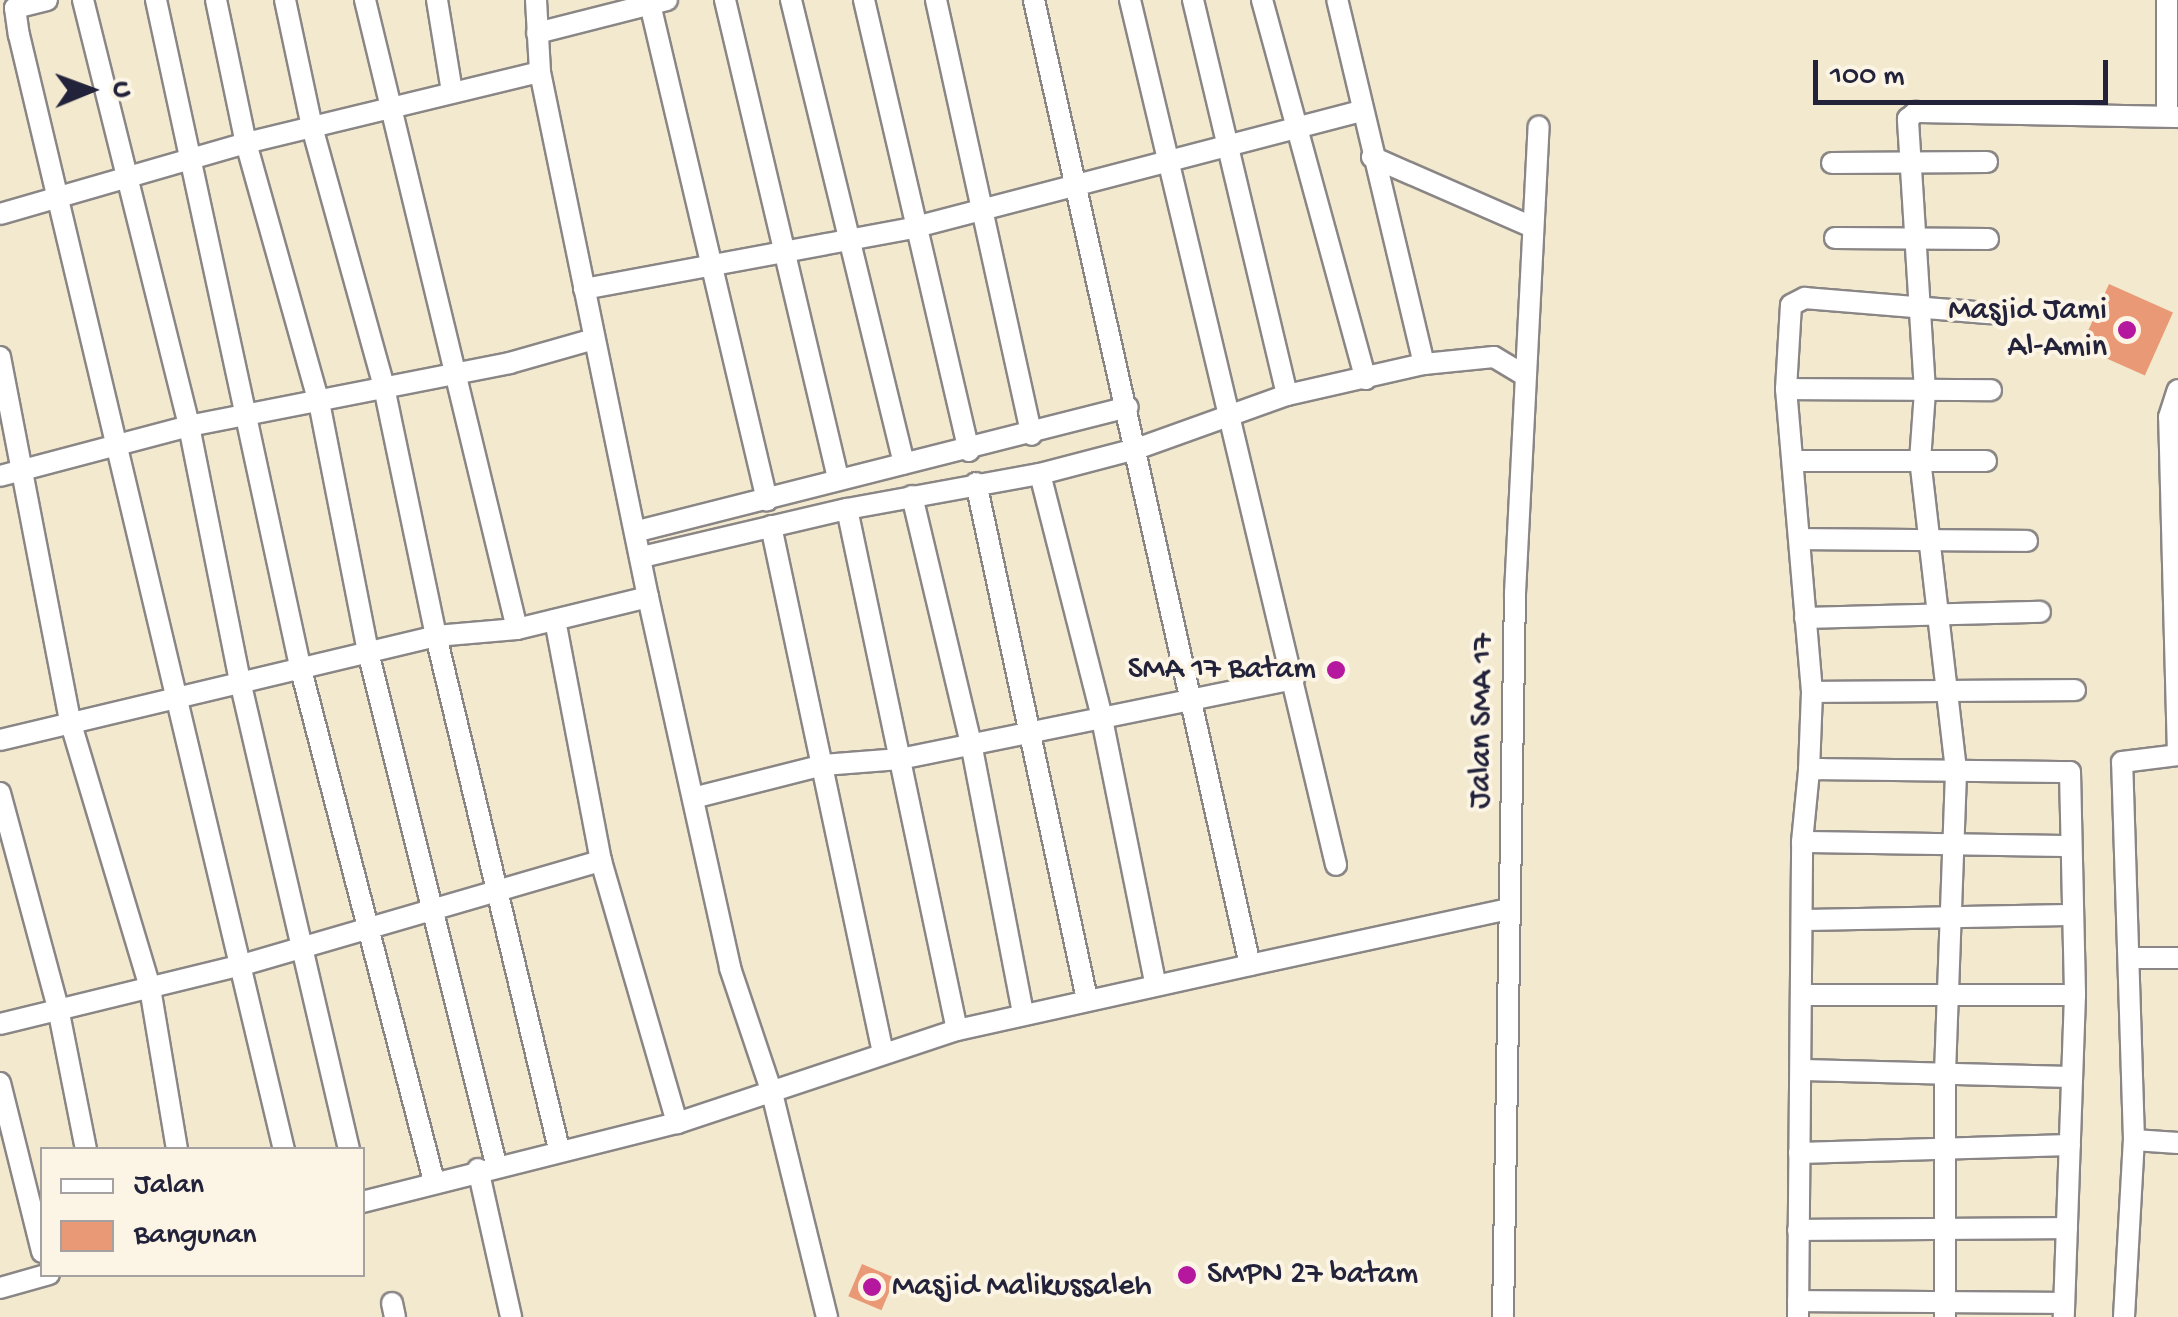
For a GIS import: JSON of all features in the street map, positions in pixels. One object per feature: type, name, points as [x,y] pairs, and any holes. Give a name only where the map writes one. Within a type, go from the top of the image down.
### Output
[{"type":"street","points":[[47,0],[15,8],[53,199],[283,1147]]},
{"type":"street","points":[[82,0],[189,426],[240,681],[306,947],[348,1147]]},
{"type":"street","points":[[156,0],[251,414],[300,666],[434,1181]]},
{"type":"street","points":[[216,0],[246,143],[318,402],[368,652],[487,1166],[511,1317]]},
{"type":"street","points":[[285,0],[312,127],[384,387],[436,636],[502,892],[559,1148]]},
{"type":"street","points":[[365,0],[451,374],[517,629]]},
{"type":"street","points":[[438,0],[452,92]]},
{"type":"street","points":[[536,0],[540,72],[692,798],[730,968],[772,1093],[827,1317]]},
{"type":"street","points":[[725,0],[787,249],[838,478]]},
{"type":"street","points":[[791,0],[904,463]]},
{"type":"street","points":[[864,0],[912,228],[969,451]]},
{"type":"street","points":[[936,0],[986,208],[1032,435]]},
{"type":"street","points":[[1034,0],[1072,188],[1139,448],[1250,965]]},
{"type":"street","points":[[1130,0],[1336,865]]},
{"type":"street","points":[[1193,0],[1287,395]]},
{"type":"street","points":[[1262,0],[1292,127],[1366,379]]},
{"type":"street","points":[[1338,0],[1372,157],[1424,364]]},
{"type":"street","points":[[1945,1309],[1945,1073],[1950,844],[1956,770],[1920,461],[1925,390],[1908,119],[1916,112],[2173,116],[2167,0]]},
{"type":"street","points":[[537,33],[659,2],[766,500]]},
{"type":"street","points":[[0,213],[246,143],[540,72]]},
{"type":"street","points":[[584,289],[714,270],[787,249],[912,228],[1072,188],[1168,156],[1362,110]]},
{"type":"street","name":"Jalan SMA 17","points":[[1503,1317],[1508,909],[1524,375],[1530,226],[1539,127]]},
{"type":"street","points":[[1372,157],[1530,226]]},
{"type":"street","points":[[1832,163],[1987,162]]},
{"type":"street","points":[[1835,238],[1988,239]]},
{"type":"street","points":[[1810,770],[2070,772],[2075,995],[2064,1310],[1798,1309],[1798,1152],[1804,1070],[1802,842],[1810,770],[1812,692],[1802,539],[1786,389],[1790,306],[1805,298],[1921,312],[1989,314]]},
{"type":"street","points":[[10,473],[189,426],[451,374],[594,339]]},
{"type":"street","points":[[0,357],[10,473],[71,724],[150,988],[176,1147]]},
{"type":"street","points":[[642,557],[846,509],[976,482],[1040,474],[1139,448],[1287,395],[1424,364],[1494,357],[1524,375]]},
{"type":"street","points":[[1786,389],[1991,390]]},
{"type":"street","points":[[2124,1317],[2134,1140],[2122,762],[2178,755],[2169,417],[2178,390]]},
{"type":"street","points":[[638,531],[838,478],[969,451],[1128,407]]},
{"type":"street","points":[[1794,461],[1986,461]]},
{"type":"street","points":[[1040,474],[1101,714],[1155,982]]},
{"type":"street","points":[[976,482],[1087,1000]]},
{"type":"street","points":[[912,496],[971,743],[1023,1013]]},
{"type":"street","points":[[846,509],[957,1030]]},
{"type":"street","points":[[771,526],[883,1053]]},
{"type":"street","points":[[1802,539],[2027,541]]},
{"type":"street","points":[[0,740],[436,636],[517,629],[648,598]]},
{"type":"street","points":[[1805,618],[2040,612]]},
{"type":"street","points":[[555,620],[601,861],[677,1123]]},
{"type":"street","points":[[692,798],[823,765],[900,759],[1101,714],[1294,679]]},
{"type":"street","points":[[1812,692],[2075,690]]},
{"type":"street","points":[[0,793],[58,1008],[85,1147]]},
{"type":"street","points":[[1802,842],[2070,846]]},
{"type":"street","points":[[0,1024],[242,965],[601,861]]},
{"type":"street","points":[[365,1201],[487,1166],[677,1123],[883,1053],[1023,1013],[1508,909]]},
{"type":"street","points":[[1803,920],[2071,915]]},
{"type":"street","points":[[2130,958],[2178,958]]},
{"type":"street","points":[[1803,996],[2075,995]]},
{"type":"street","points":[[1804,1070],[2070,1077]]},
{"type":"street","points":[[0,1083],[40,1244]]},
{"type":"street","points":[[2134,1140],[2178,1143]]},
{"type":"street","points":[[1798,1152],[2070,1145]]},
{"type":"street","points":[[1798,1230],[2067,1228]]},
{"type":"street","points":[[0,1288],[40,1276]]},
{"type":"building","name":"Masjid Jami Al-Amin","points":[[2109,284],[2173,312],[2145,376],[2081,347]]},
{"type":"building","name":"Masjid Malikussaleh","points":[[862,1264],[895,1278],[881,1310],[848,1296]]},
{"type":"place","name":"Masjid Jami Al-Amin","points":[[2127,330]]},
{"type":"place","name":"SMA 17 Batam","points":[[1336,670]]},
{"type":"place","name":"SMPN 27 batam","points":[[1187,1275]]},
{"type":"place","name":"Masjid Malikussaleh","points":[[872,1287]]}]
